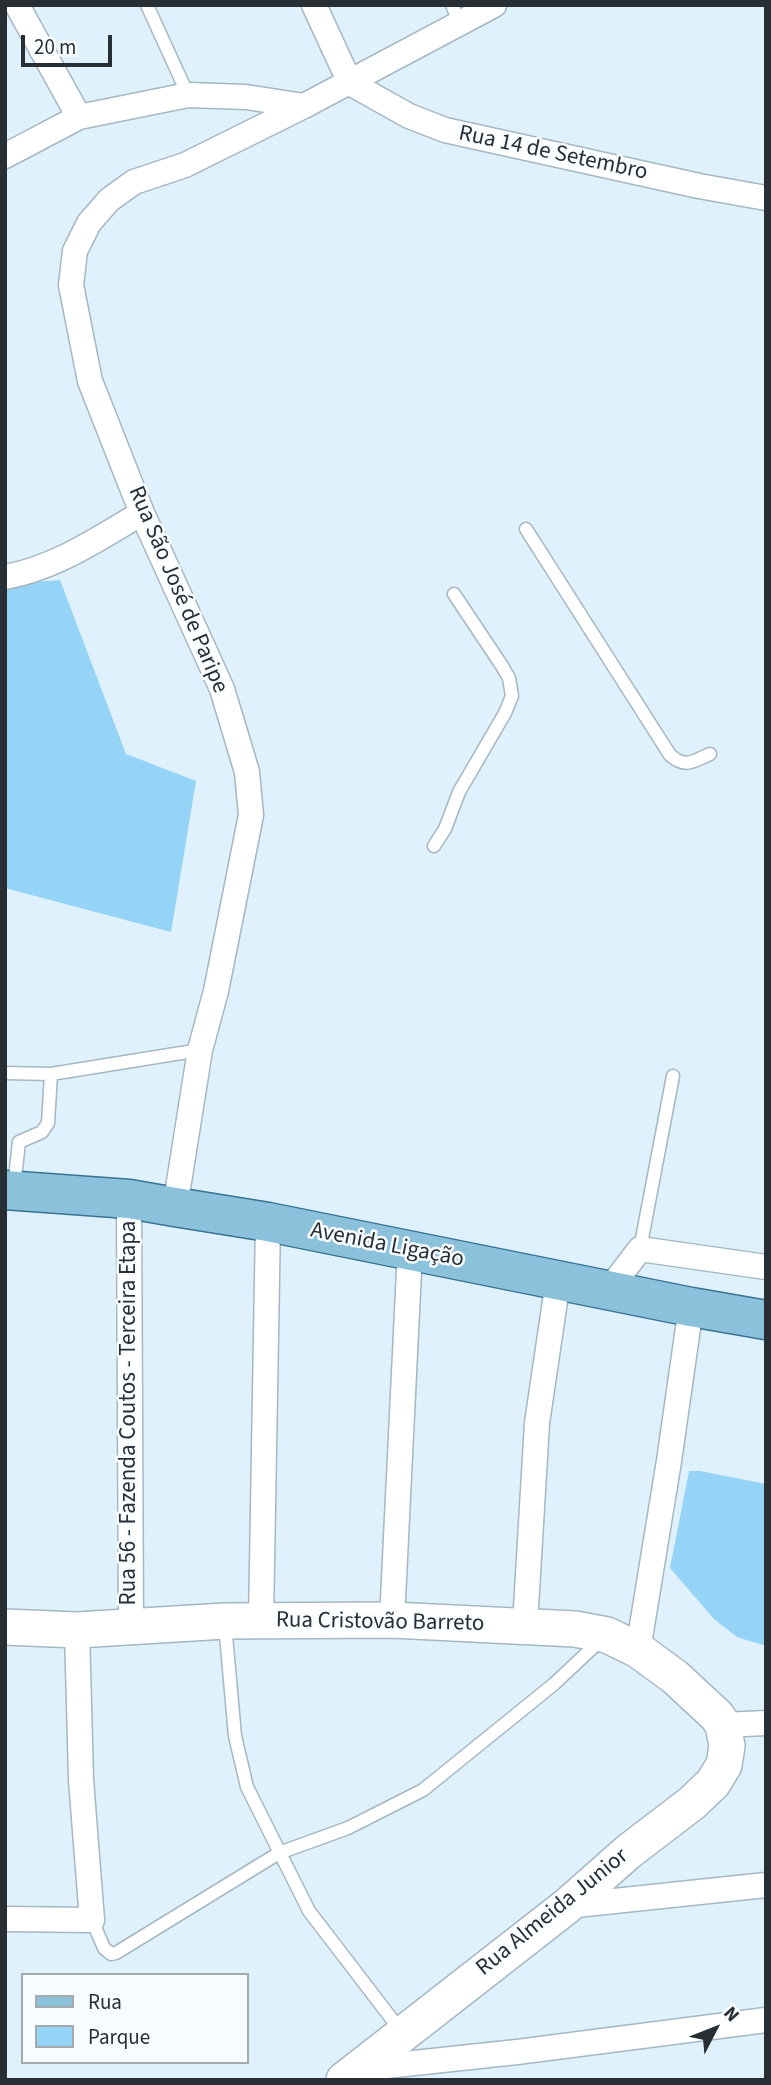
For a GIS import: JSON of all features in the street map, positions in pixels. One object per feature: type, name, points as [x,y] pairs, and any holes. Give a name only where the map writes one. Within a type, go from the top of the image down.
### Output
[{"type":"main road","name":"Avenida Ligação","points":[[9,1191],[129,1199],[175,1206],[766,1320]]},
{"type":"main road","name":"Rua Cristovão Barreto","points":[[5,1627],[77,1630],[225,1621],[392,1620],[575,1629],[622,1642],[675,1676],[723,1725]]},
{"type":"main road","name":"Rua Almeida Junior","points":[[350,2074],[567,1906],[628,1852],[692,1803],[713,1783],[724,1765],[727,1746],[723,1725]]},
{"type":"street","points":[[17,5],[79,117]]},
{"type":"street","points":[[314,5],[350,83]]},
{"type":"street","name":"Rua São José de Paripe","points":[[175,1206],[200,1050],[216,991],[251,815],[247,772],[222,689],[142,513],[90,381],[71,285],[75,251],[89,223],[109,200],[134,182],[185,165],[350,83],[456,14],[494,5]]},
{"type":"street","name":"Rua 14 de Setembro","points":[[350,83],[409,116],[445,130],[699,186],[766,198]]},
{"type":"street","points":[[5,156],[79,117],[188,94],[246,97],[304,106]]},
{"type":"street","points":[[5,577],[59,560],[142,513]]},
{"type":"street","name":"Rua 56 - Fazenda Coutos - Terceira Etapa","points":[[129,1199],[131,1626]]},
{"type":"street","points":[[261,1621],[268,1223]]},
{"type":"street","points":[[608,1291],[640,1249],[766,1267]]},
{"type":"street","points":[[392,1620],[410,1250]]},
{"type":"street","points":[[526,1625],[537,1423],[558,1281]]},
{"type":"street","points":[[622,1642],[670,1461],[691,1307]]},
{"type":"street","points":[[5,1919],[92,1920],[80,1780],[77,1630]]},
{"type":"street","points":[[723,1725],[766,1723]]},
{"type":"street","points":[[567,1906],[766,1885]]},
{"type":"street","points":[[350,2074],[766,2020]]},
{"type":"lane","points":[[147,5],[188,94]]},
{"type":"lane","points":[[526,529],[670,755],[682,764],[688,764],[710,754]]},
{"type":"lane","points":[[434,846],[445,829],[459,792],[512,696],[509,678],[454,594]]},
{"type":"lane","points":[[5,1073],[51,1074],[200,1050]]},
{"type":"lane","points":[[9,1191],[19,1142],[42,1132],[48,1123],[51,1074]]},
{"type":"lane","points":[[640,1249],[673,1076]]},
{"type":"lane","points":[[225,1621],[235,1736],[247,1787],[309,1911],[403,2033]]},
{"type":"lane","points":[[92,1920],[104,1948],[111,1954],[116,1953],[279,1853],[348,1828],[423,1790],[554,1684],[622,1642]]},
{"type":"green space","points":[[60,580],[126,754],[196,781],[171,932],[5,888],[5,584]]},
{"type":"green space","points":[[689,1471],[766,1484],[766,1646],[737,1637],[714,1619],[670,1568]]}]
